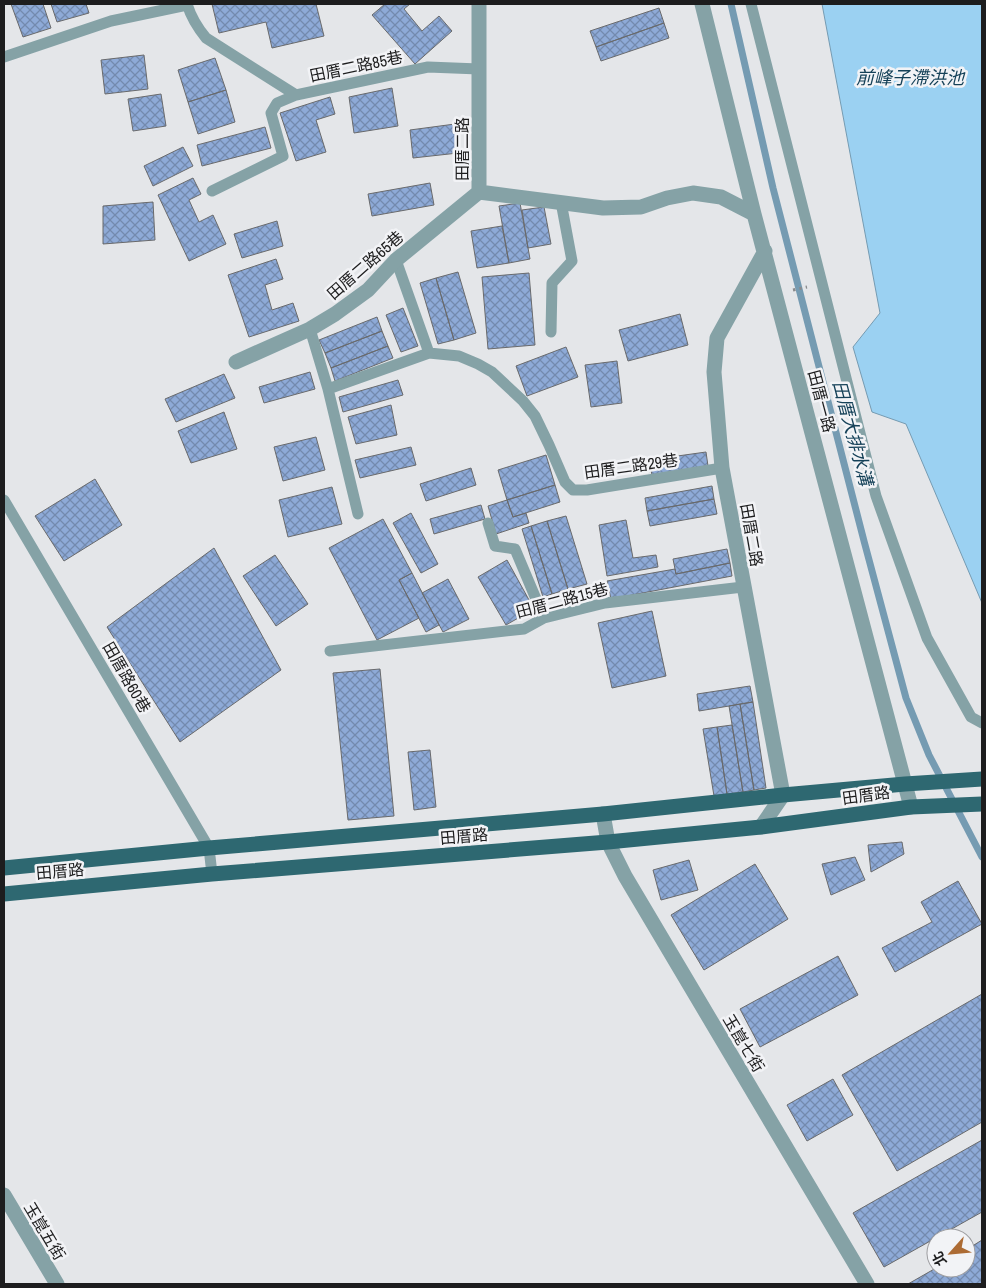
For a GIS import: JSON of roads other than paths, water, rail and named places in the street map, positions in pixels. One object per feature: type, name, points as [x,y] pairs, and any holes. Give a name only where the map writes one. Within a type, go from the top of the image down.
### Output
[{"type":"main road","name":"田厝路","points":[[4,868],[982,779]]},
{"type":"main road","name":"田厝路","points":[[4,894],[212,874],[608,842],[761,827],[919,807],[978,804]]},
{"type":"street","name":"田厝二路","points":[[479,4],[479,192],[603,208],[641,207],[667,198],[692,193],[721,197],[754,214]]},
{"type":"street","name":"田厝一路","points":[[702,4],[754,214],[919,807]]},
{"type":"street","name":"田厝二路65巷","points":[[236,362],[310,330],[335,314],[368,290],[396,260],[479,192]]},
{"type":"street","name":"田厝二路","points":[[765,251],[717,338],[714,372],[722,468],[783,796]]},
{"type":"street","points":[[761,827],[783,796]]},
{"type":"street","name":"玉崑七街","points":[[603,814],[608,842],[625,876],[867,1284]]},
{"type":"street","name":"玉崑五街","points":[[4,1195],[57,1284]]},
{"type":"lane","name":"田厝二路85巷","points":[[187,4],[196,26],[206,38],[296,95],[428,68],[479,69]]},
{"type":"lane","points":[[4,57],[111,21],[187,4]]},
{"type":"lane","points":[[751,4],[876,496],[927,638],[971,717],[982,723]]},
{"type":"lane","points":[[212,191],[283,156],[271,113],[276,103],[296,95]]},
{"type":"lane","points":[[550,332],[552,283],[572,261],[561,202]]},
{"type":"lane","points":[[396,260],[429,353]]},
{"type":"lane","points":[[310,330],[328,389],[358,514]]},
{"type":"lane","name":"田厝二路29巷","points":[[328,389],[429,353],[459,356],[492,372],[523,401],[535,416],[550,445],[565,482],[573,490],[588,490],[722,468]]},
{"type":"lane","name":"田厝路60巷","points":[[4,500],[209,848],[212,874]]},
{"type":"lane","points":[[488,523],[496,546],[515,549],[544,618]]},
{"type":"lane","name":"田厝二路15巷","points":[[330,652],[524,629],[544,618],[605,603],[744,588]]},
{"type":"water","name":"前峰子滯洪池","points":[[822,4],[982,4],[982,603],[906,424],[872,412],[853,347],[880,313]]},
{"type":"waterway","name":"田厝大排水溝","points":[[731,4],[773,188],[906,698],[929,755],[982,857]]}]
